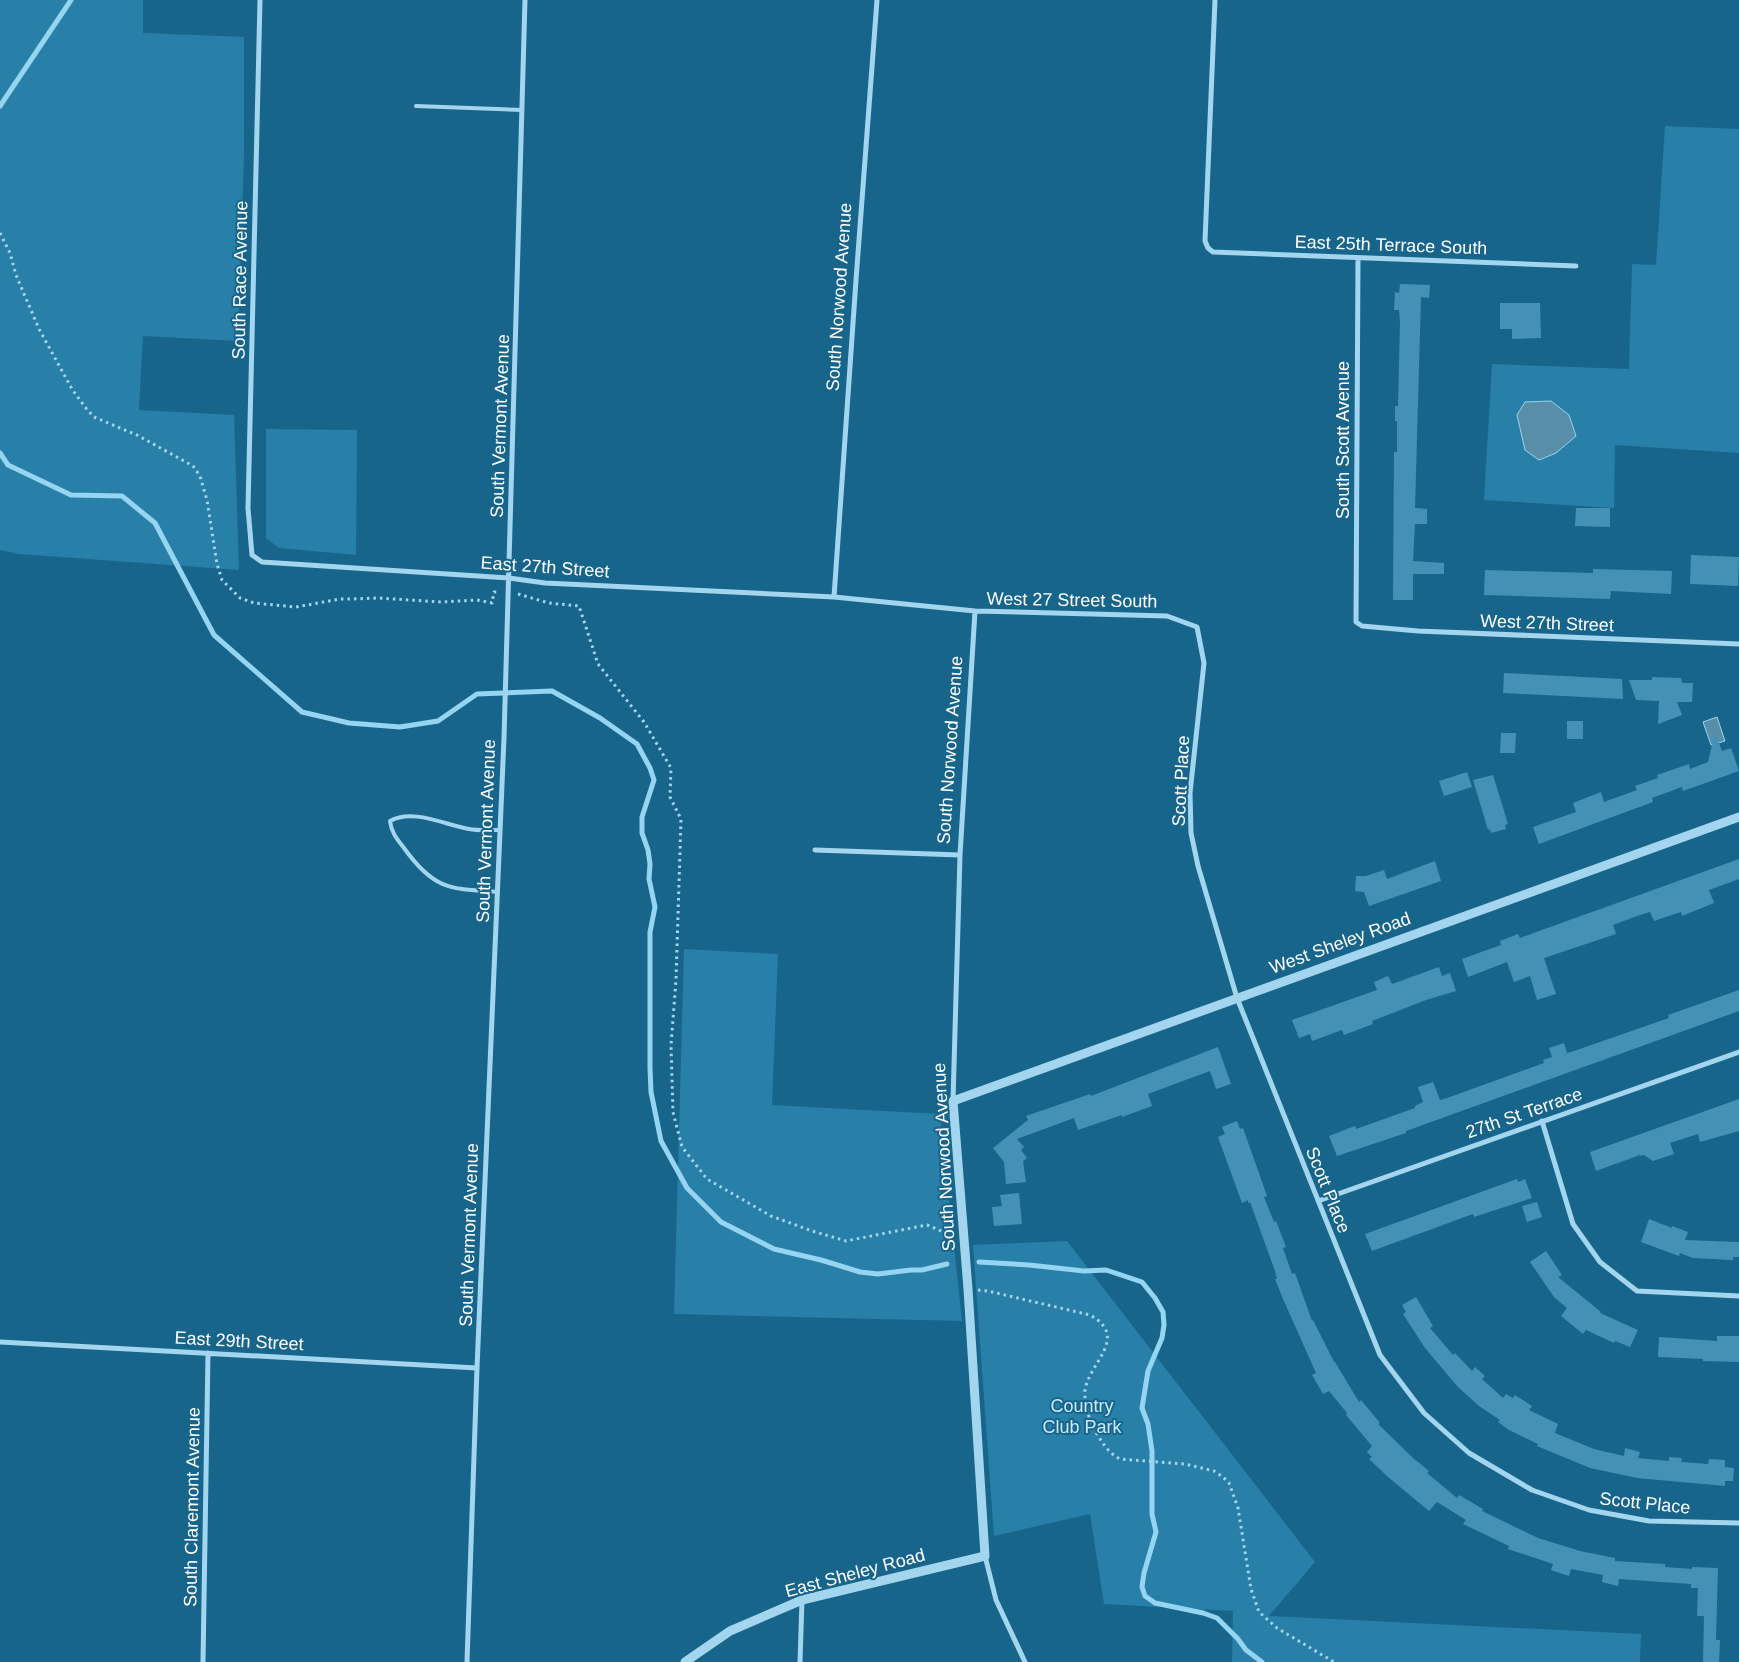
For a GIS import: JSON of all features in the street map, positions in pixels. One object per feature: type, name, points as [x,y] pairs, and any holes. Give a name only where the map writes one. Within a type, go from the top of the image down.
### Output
[{"type":"street","name":"South Race Avenue","points":[[256,558],[252,555],[248,508],[260,0]]},
{"type":"street","name":"South Vermont Avenue","points":[[467,1662],[477,1368],[504,738],[525,0]]},
{"type":"street","name":"South Norwood Avenue","points":[[834,597],[856,270],[877,0]]},
{"type":"street","name":"East 25th Terrace South","points":[[1215,0],[1205,241],[1208,248],[1213,252],[1576,266]]},
{"type":"street","name":"South Scott Avenue","points":[[1356,622],[1358,258]]},
{"type":"street","name":"East 27th Street","points":[[256,558],[262,562],[509,578],[545,583],[834,597],[975,611]]},
{"type":"street","name":"South Norwood Avenue","points":[[975,611],[960,855],[953,1101],[968,1289],[985,1556],[996,1600],[1025,1662]]},
{"type":"street","name":"West 27 Street South","points":[[975,611],[1167,616],[1197,627]]},
{"type":"street","name":"West 27th Street","points":[[1356,622],[1362,626],[1418,631],[1739,644]]},
{"type":"street","name":"Scott Place","points":[[1197,627],[1204,663],[1190,793],[1191,833],[1198,866],[1237,998],[1380,1355],[1424,1413],[1469,1453],[1532,1490],[1589,1510],[1649,1520],[1739,1523]]},
{"type":"street","name":"West Sheley Road","points":[[953,1101],[1739,817]]},
{"type":"street","points":[[815,850],[960,855]]},
{"type":"street","name":"27th St Terrace","points":[[1318,1201],[1739,1052]]},
{"type":"street","points":[[1542,1121],[1573,1224],[1600,1262],[1637,1291],[1739,1296]]},
{"type":"street","name":"East 29th Street","points":[[0,1342],[477,1368]]},
{"type":"street","name":"South Claremont Avenue","points":[[203,1662],[208,1353]]},
{"type":"street","name":"East Sheley Road","points":[[686,1662],[730,1632],[802,1600],[985,1556]]},
{"type":"street","points":[[800,1662],[802,1600]]},
{"type":"lane","points":[[416,106],[522,110]]},
{"type":"lane","points":[[498,892],[457,890],[434,881],[414,863],[391,830],[390,821],[396,817],[422,817],[472,830],[500,830]]},
{"type":"path","points":[[975,1290],[988,1291],[1090,1315],[1104,1324],[1107,1329],[1107,1343],[1103,1355],[1087,1383],[1086,1407],[1092,1425],[1107,1450],[1113,1456],[1120,1459],[1139,1462],[1185,1464],[1208,1469],[1224,1477],[1229,1483],[1238,1508],[1251,1589],[1260,1612],[1276,1628],[1334,1662]]},
{"type":"green space","points":[[0,0],[143,0],[143,33],[244,37],[244,156],[238,341],[143,336],[139,410],[234,415],[239,570],[19,554],[0,550]]},
{"type":"green space","points":[[1665,126],[1739,129],[1739,453],[1615,445],[1614,508],[1484,500],[1492,364],[1629,369],[1632,264],[1656,265]]},
{"type":"green space","points":[[266,429],[357,430],[356,555],[279,548],[266,538]]},
{"type":"green space","points":[[684,949],[778,954],[772,1105],[940,1114],[962,1321],[674,1314]]},
{"type":"green space","name":"Country Club Park","points":[[1067,1241],[1315,1562],[1269,1616],[1641,1634],[1640,1662],[1232,1662],[1233,1611],[1104,1604],[1090,1514],[994,1536],[973,1245]]},
{"type":"shaded area","points":[[1551,401],[1569,415],[1576,436],[1556,453],[1539,460],[1525,450],[1517,415],[1525,402]]},
{"type":"shaded area","points":[[1717,717],[1725,741],[1711,745],[1703,722]]},
{"type":"building","points":[[1400,284],[1430,285],[1429,298],[1421,297],[1415,508],[1427,509],[1427,524],[1415,524],[1413,561],[1444,563],[1444,574],[1413,574],[1413,600],[1393,600],[1394,452],[1397,452],[1395,406],[1398,406],[1400,322],[1399,310],[1394,310],[1395,292],[1399,293]]},
{"type":"building","points":[[1500,303],[1540,303],[1541,338],[1512,339],[1512,329],[1500,329]]},
{"type":"building","points":[[1576,508],[1610,508],[1610,527],[1575,526]]},
{"type":"building","points":[[1691,555],[1739,557],[1738,586],[1690,584]]},
{"type":"building","points":[[1593,569],[1672,571],[1671,594],[1611,591],[1610,599],[1484,595],[1485,570],[1593,573]]},
{"type":"building","points":[[1504,673],[1622,679],[1623,699],[1503,693]]},
{"type":"building","points":[[1652,677],[1681,678],[1682,683],[1693,683],[1692,702],[1677,702],[1682,715],[1658,724],[1659,701],[1636,700],[1629,680],[1652,680]]},
{"type":"building","points":[[1567,721],[1583,721],[1583,739],[1567,739]]},
{"type":"building","points":[[1715,732],[1722,751],[1731,748],[1739,771],[1683,791],[1682,787],[1652,798],[1653,802],[1539,844],[1533,827],[1576,812],[1573,803],[1601,792],[1604,802],[1637,790],[1635,786],[1658,778],[1657,775],[1689,764],[1690,769],[1708,762]]},
{"type":"building","points":[[1501,733],[1516,733],[1515,753],[1500,753]]},
{"type":"building","points":[[1467,772],[1472,787],[1444,796],[1439,781]]},
{"type":"building","points":[[1493,775],[1508,824],[1505,825],[1506,829],[1491,833],[1490,829],[1488,830],[1473,780]]},
{"type":"building","points":[[1739,859],[1739,879],[1709,890],[1714,903],[1682,916],[1681,912],[1654,921],[1650,912],[1637,916],[1613,925],[1616,934],[1544,958],[1556,994],[1537,1000],[1530,976],[1514,982],[1507,962],[1468,977],[1462,959],[1501,945],[1500,941],[1518,934],[1520,938]]},
{"type":"building","points":[[1435,861],[1441,881],[1369,906],[1364,892],[1355,891],[1356,876],[1366,876],[1384,870],[1387,879]]},
{"type":"building","points":[[1439,967],[1442,976],[1450,973],[1456,991],[1426,1000],[1372,1021],[1373,1024],[1344,1035],[1342,1030],[1312,1041],[1310,1034],[1299,1038],[1292,1020],[1377,990],[1374,982],[1388,976],[1392,984]]},
{"type":"building","points":[[1739,990],[1739,1011],[1406,1131],[1406,1133],[1337,1156],[1329,1136],[1355,1126],[1356,1129],[1415,1108],[1415,1106],[1423,1102],[1418,1087],[1433,1082],[1440,1100],[1447,1098],[1544,1063],[1543,1060],[1552,1057],[1549,1048],[1564,1043],[1567,1053],[1574,1051],[1669,1018],[1668,1015]]},
{"type":"building","points":[[1218,1047],[1231,1084],[1216,1089],[1210,1071],[1148,1094],[1152,1106],[1122,1117],[1122,1115],[1078,1130],[1074,1118],[1017,1139],[1024,1147],[1021,1150],[1027,1158],[1023,1161],[1026,1182],[1006,1184],[1004,1162],[993,1148],[1028,1120],[1026,1116],[1090,1094],[1091,1096]]},
{"type":"building","points":[[1739,1099],[1739,1131],[1700,1142],[1698,1134],[1670,1143],[1674,1154],[1653,1161],[1644,1155],[1640,1155],[1596,1171],[1590,1152]]},
{"type":"building","points":[[1237,1121],[1240,1129],[1243,1128],[1267,1196],[1264,1197],[1274,1222],[1276,1221],[1286,1247],[1283,1248],[1292,1274],[1295,1273],[1312,1321],[1334,1362],[1359,1402],[1361,1400],[1380,1423],[1378,1424],[1429,1471],[1427,1473],[1457,1498],[1459,1495],[1483,1509],[1482,1511],[1538,1538],[1580,1551],[1615,1558],[1615,1561],[1665,1564],[1665,1567],[1692,1569],[1692,1567],[1718,1568],[1716,1640],[1720,1640],[1719,1662],[1703,1662],[1704,1616],[1697,1616],[1698,1588],[1691,1588],[1691,1584],[1619,1579],[1618,1586],[1602,1582],[1603,1575],[1571,1569],[1569,1576],[1551,1570],[1553,1564],[1508,1549],[1509,1546],[1463,1524],[1466,1520],[1437,1502],[1429,1511],[1369,1459],[1372,1457],[1367,1452],[1372,1446],[1329,1391],[1323,1394],[1312,1375],[1316,1373],[1275,1279],[1277,1279],[1275,1271],[1250,1202],[1248,1203],[1248,1200],[1242,1203],[1218,1137],[1225,1134],[1222,1127]]},
{"type":"building","points":[[1517,1179],[1518,1182],[1525,1179],[1532,1198],[1474,1217],[1473,1214],[1372,1251],[1365,1234]]},
{"type":"building","points":[[1019,1193],[1022,1224],[994,1226],[992,1207],[1002,1206],[1000,1195]]},
{"type":"building","points":[[1537,1202],[1542,1217],[1527,1222],[1522,1206]]},
{"type":"building","points":[[1649,1219],[1688,1232],[1685,1240],[1739,1242],[1739,1257],[1733,1257],[1733,1260],[1693,1258],[1680,1253],[1679,1256],[1641,1242]]},
{"type":"building","points":[[1546,1251],[1562,1275],[1558,1277],[1600,1313],[1638,1330],[1630,1347],[1615,1341],[1614,1343],[1586,1330],[1583,1334],[1561,1316],[1567,1308],[1554,1297],[1530,1262]]},
{"type":"building","points":[[1416,1297],[1433,1326],[1430,1328],[1453,1355],[1455,1353],[1472,1371],[1475,1367],[1485,1376],[1482,1379],[1503,1398],[1506,1394],[1513,1398],[1515,1395],[1532,1406],[1529,1410],[1558,1424],[1555,1433],[1594,1449],[1624,1456],[1625,1448],[1640,1452],[1638,1458],[1669,1461],[1669,1457],[1682,1458],[1681,1462],[1708,1464],[1709,1459],[1725,1460],[1725,1467],[1734,1468],[1733,1481],[1725,1481],[1725,1486],[1637,1478],[1590,1468],[1537,1446],[1538,1444],[1509,1430],[1498,1422],[1500,1420],[1479,1406],[1458,1387],[1425,1348],[1403,1314],[1406,1312],[1402,1305]]},
{"type":"building","points":[[1717,1336],[1739,1336],[1739,1362],[1658,1357],[1659,1337],[1717,1341]]},
{"type":"waterway","points":[[0,106],[71,0]]},
{"type":"waterway","points":[[0,453],[8,465],[71,495],[122,496],[155,523],[214,635],[302,712],[349,723],[400,727],[438,721],[477,694],[552,691],[600,718],[637,744],[650,768],[654,780],[642,817],[642,833],[648,850],[650,864],[649,879],[655,907],[650,932],[651,1092],[661,1141],[687,1188],[721,1222],[774,1249],[821,1260],[860,1272],[878,1274],[922,1270],[947,1264]]},
{"type":"waterway","points":[[979,1262],[1084,1271],[1106,1270],[1142,1282],[1155,1298],[1163,1312],[1164,1325],[1162,1338],[1148,1371],[1142,1408],[1148,1424],[1152,1451],[1152,1514],[1156,1532],[1144,1573],[1142,1587],[1145,1596],[1155,1603],[1203,1613],[1217,1618],[1246,1650],[1262,1662]]}]
